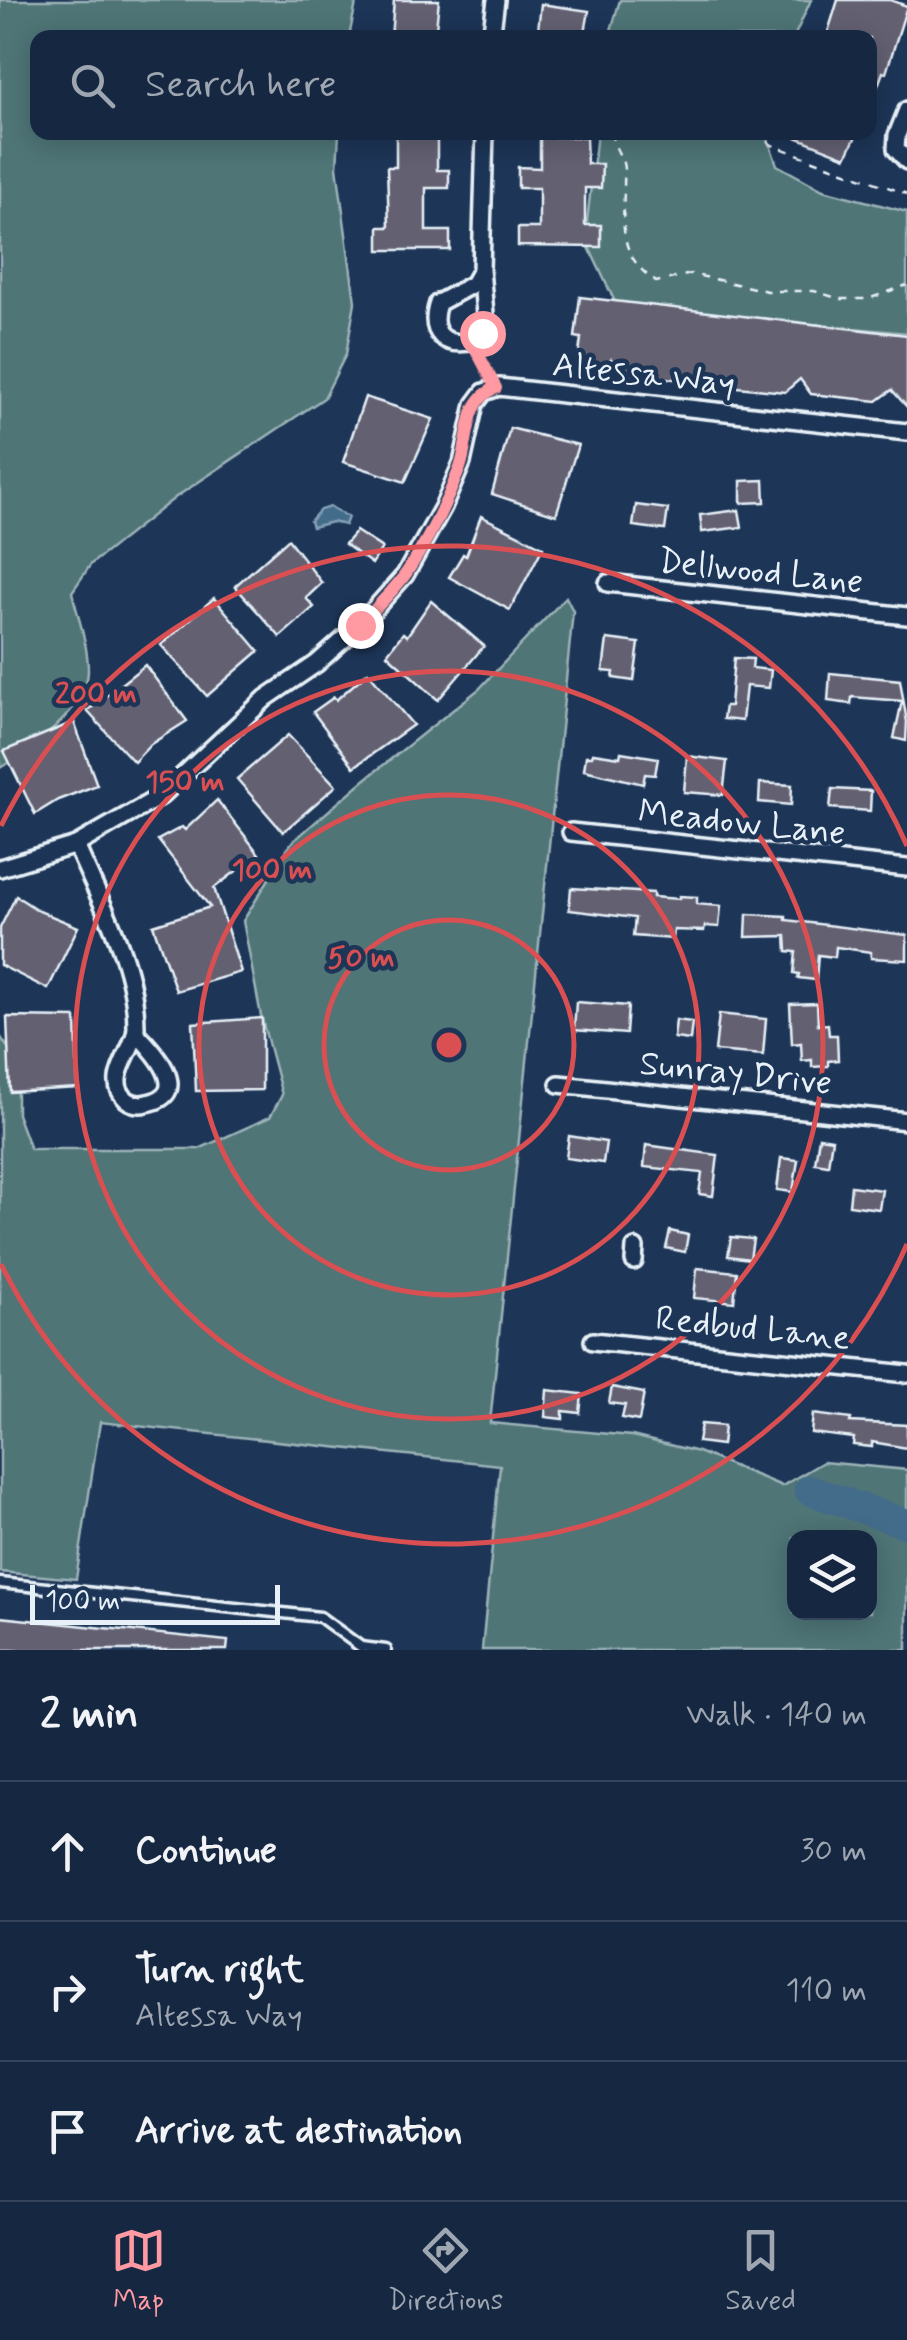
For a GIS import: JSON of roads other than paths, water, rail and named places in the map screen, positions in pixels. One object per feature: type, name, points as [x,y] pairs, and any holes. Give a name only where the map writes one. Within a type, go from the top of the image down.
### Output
[{"type":"street","points":[[491,30],[496,0]]},
{"type":"street","points":[[907,110],[896,149],[907,162]]},
{"type":"street","points":[[481,270],[474,284],[438,303],[433,319],[439,334],[452,343],[472,342],[486,325],[481,270],[485,140]]},
{"type":"street","name":"Altessa Way","points":[[0,868],[76,844],[161,796],[266,698],[316,664],[360,625],[405,575],[444,508],[476,404],[484,392],[496,388],[907,432]]},
{"type":"street","name":"Dellwood Lane","points":[[608,583],[907,616]]},
{"type":"street","name":"Meadow Lane","points":[[571,832],[907,868]]},
{"type":"street","points":[[76,844],[125,960],[136,1034]]},
{"type":"street","name":"Sunray Drive","points":[[558,1084],[907,1121]]},
{"type":"street","name":"Redbud Lane","points":[[593,1342],[907,1374]]},
{"type":"lane","points":[[0,1583],[320,1618],[361,1649],[386,1650]]},
{"type":"water","points":[[330,507],[348,517],[345,525],[332,522],[312,527],[310,521],[320,510]]},
{"type":"waterway","points":[[809,1490],[907,1524]]}]
